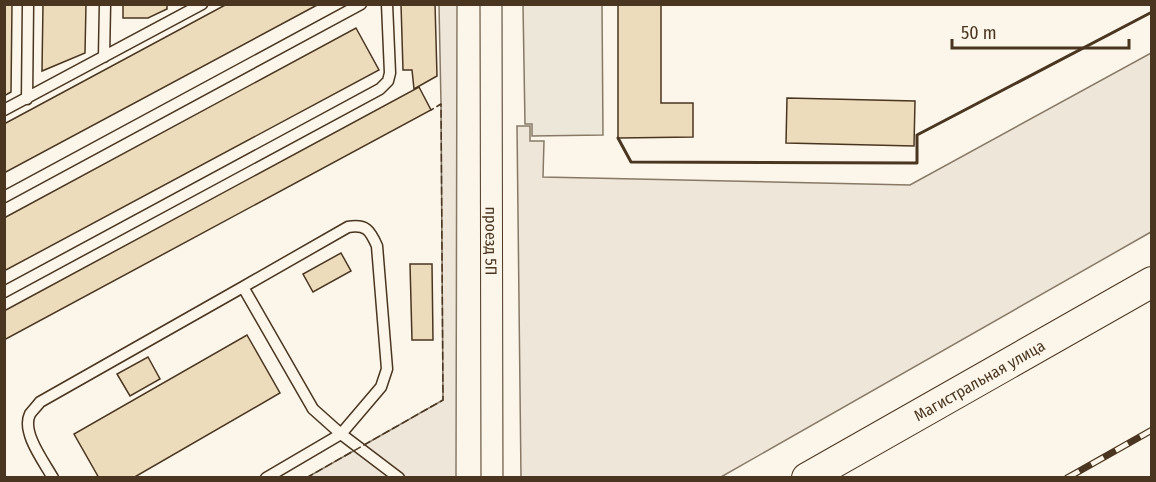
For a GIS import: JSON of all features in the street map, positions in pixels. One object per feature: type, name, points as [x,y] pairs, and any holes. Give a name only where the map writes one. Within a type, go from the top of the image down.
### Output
[{"type":"main road","name":"Магистральная улица","points":[[807,477],[1152,282]]},
{"type":"street","name":"проезд 5П","points":[[491,4],[492,477]]},
{"type":"lane","points":[[27,99],[28,4]]},
{"type":"lane","points":[[104,57],[105,4]]},
{"type":"lane","points":[[180,4],[180,16]]},
{"type":"lane","points":[[4,110],[202,4]]},
{"type":"lane","points":[[4,197],[361,4]]},
{"type":"lane","points":[[4,292],[380,89],[388,81],[390,73],[387,4]]},
{"type":"lane","points":[[53,477],[33,443],[28,428],[29,415],[40,402],[348,227],[366,228],[373,236],[377,246],[387,369],[381,387],[341,434],[266,477]]},
{"type":"lane","points":[[243,287],[313,409],[341,434],[399,477]]},
{"type":"shaded area","points":[[439,5],[457,5],[456,477],[306,478],[443,400]]},
{"type":"shaded area","points":[[523,5],[602,5],[603,135],[532,136],[532,124],[525,124]]},
{"type":"shaded area","points":[[1151,53],[1151,232],[721,477],[521,477],[517,126],[530,126],[530,141],[544,141],[543,177],[910,185]]},
{"type":"building","points":[[4,4],[12,4],[11,92],[4,96]]},
{"type":"building","points":[[43,4],[86,4],[85,53],[42,71]]},
{"type":"building","points":[[123,4],[167,4],[167,9],[148,18],[123,18]]},
{"type":"building","points":[[227,4],[319,4],[4,173],[4,124]]},
{"type":"building","points":[[401,4],[435,4],[437,76],[414,89],[412,70],[403,70]]},
{"type":"building","points":[[618,4],[661,4],[661,103],[693,103],[693,137],[618,138]]},
{"type":"building","points":[[356,28],[379,70],[4,271],[4,218]]},
{"type":"building","points":[[419,87],[431,110],[4,340],[4,311]]},
{"type":"building","points":[[787,98],[915,101],[914,146],[786,143]]},
{"type":"building","points":[[341,253],[351,271],[313,292],[303,274]]},
{"type":"building","points":[[410,264],[432,264],[433,340],[412,340]]},
{"type":"building","points":[[247,335],[280,393],[133,478],[99,478],[74,434]]},
{"type":"building","points":[[148,357],[160,379],[130,396],[117,374]]},
{"type":"railway","points":[[1067,478],[1152,430]]},
{"type":"fence","points":[[306,478],[443,400],[441,104],[431,110]]},
{"type":"wall","points":[[618,138],[631,162],[917,163],[917,135],[1152,12]]}]
